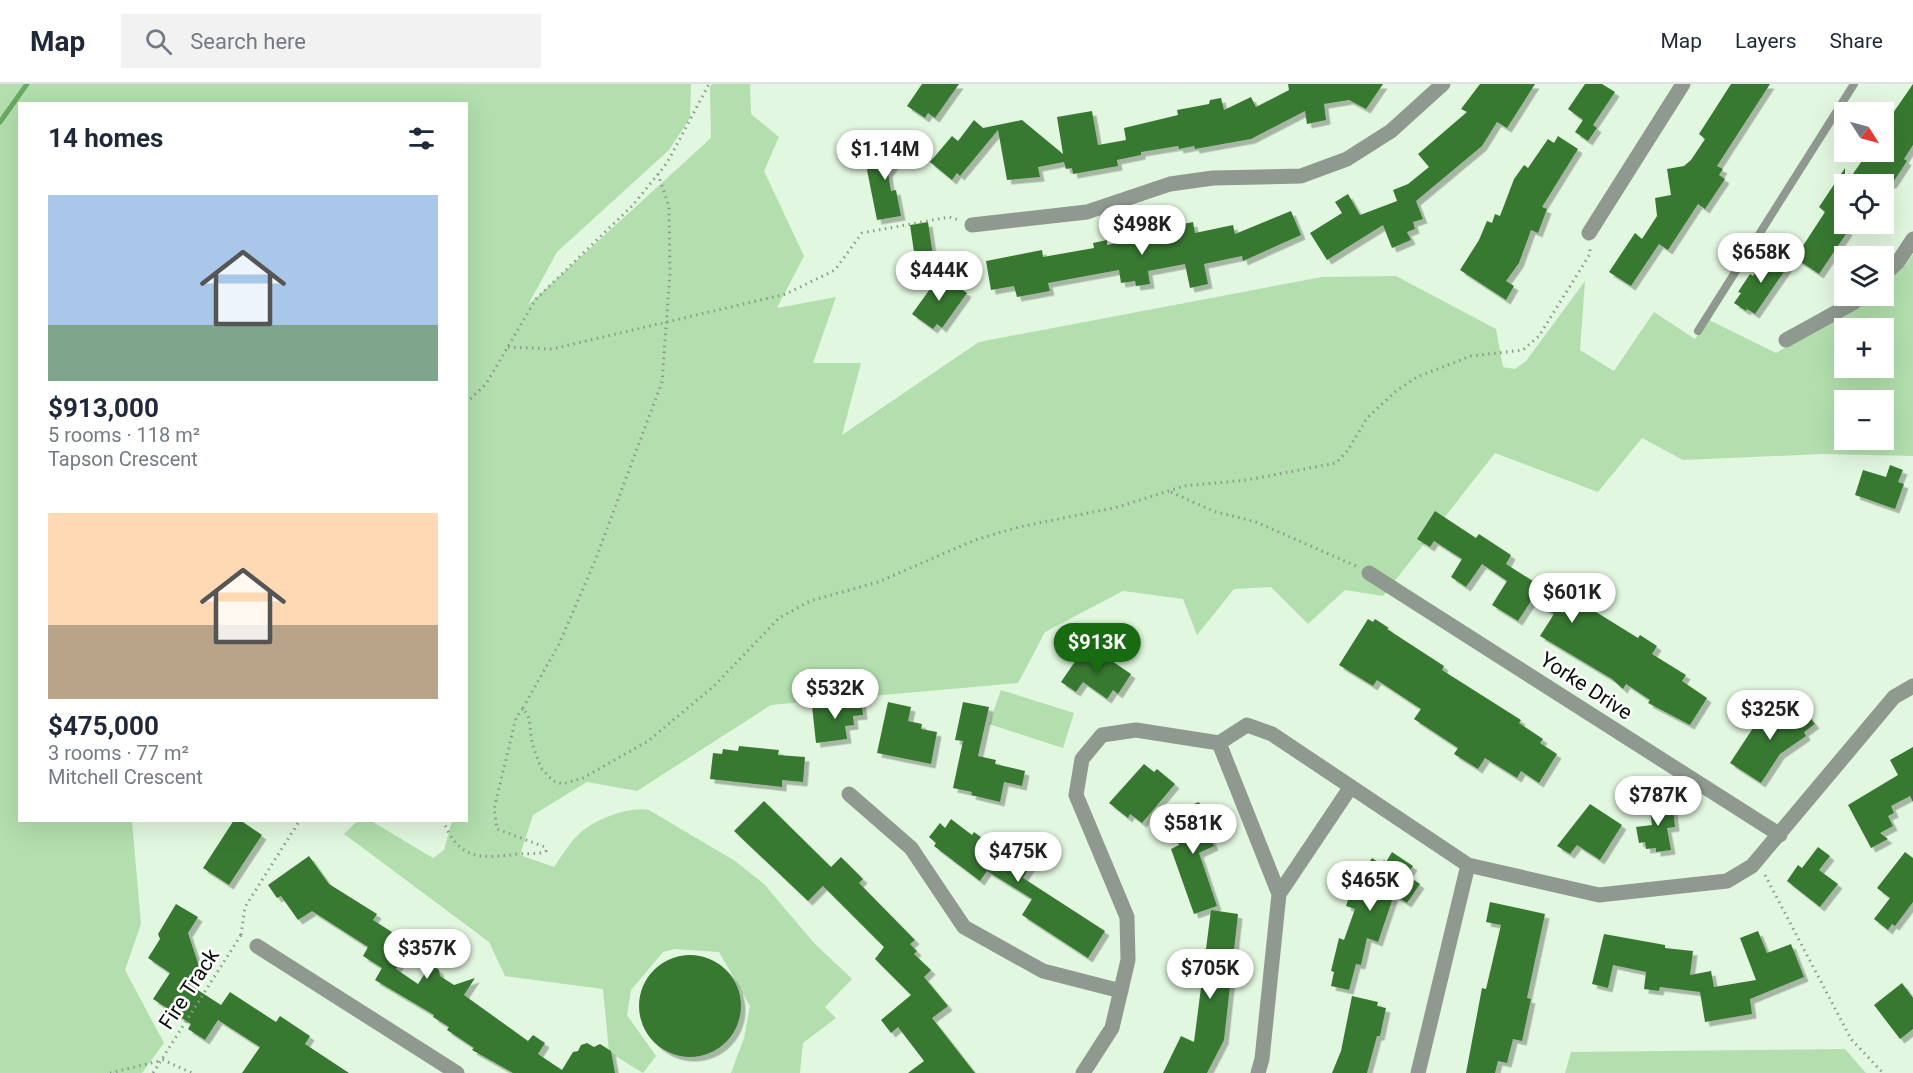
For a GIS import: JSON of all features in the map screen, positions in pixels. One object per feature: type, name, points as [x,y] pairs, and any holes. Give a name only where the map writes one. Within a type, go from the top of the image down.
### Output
[{"type":"street","points":[[972,225],[1087,212],[1170,184],[1213,178],[1301,176],[1347,159],[1391,131],[1443,84]]},
{"type":"street","points":[[1589,233],[1683,84]]},
{"type":"street","points":[[1894,266],[1913,239]]},
{"type":"street","points":[[1786,340],[1848,306]]},
{"type":"street","name":"Yorke Drive","points":[[1369,573],[1780,835]]},
{"type":"street","points":[[1083,1073],[1112,1028],[1128,960],[1127,917],[1076,795],[1082,759],[1102,735],[1136,730],[1219,743],[1248,725],[1272,734],[1467,865],[1599,895],[1727,881],[1757,861],[1894,697],[1913,686]]},
{"type":"street","points":[[1219,743],[1279,894],[1262,1059],[1258,1073]]},
{"type":"street","points":[[1279,894],[1350,788]]},
{"type":"street","points":[[849,795],[911,848],[964,927],[1043,971],[1121,991]]},
{"type":"street","points":[[1418,1073],[1467,865]]},
{"type":"street","points":[[257,946],[457,1073]]},
{"type":"lane","points":[[1698,331],[1854,84]]},
{"type":"path","points":[[468,401],[486,384],[536,299],[633,205],[667,163],[709,84]]},
{"type":"path","points":[[444,822],[449,836],[462,851],[480,857],[546,851],[545,847],[497,829],[494,809],[516,718],[559,644],[595,561],[662,382],[670,273],[669,207],[658,174]]},
{"type":"path","points":[[508,347],[552,349],[786,294],[835,270],[862,233],[949,217],[972,225]]},
{"type":"path","points":[[523,708],[529,718],[532,743],[541,768],[553,781],[563,784],[584,778],[648,741],[714,686],[779,618],[810,601],[878,582],[975,540],[1019,527],[1118,507],[1184,486],[1247,480],[1336,463],[1348,450],[1367,418],[1396,391],[1417,377],[1471,356],[1523,350],[1539,336],[1590,255],[1589,233]]},
{"type":"path","points":[[1169,491],[1214,511],[1256,522],[1369,573]]},
{"type":"path","points":[[257,946],[241,935],[245,907],[299,822]]},
{"type":"path","points":[[1757,861],[1851,1039],[1883,1073]]},
{"type":"path","name":"Fire Track","points":[[153,1073],[241,935]]},
{"type":"path","points":[[110,1073],[163,1060],[192,1073]]},
{"type":"green space","points":[[0,84],[691,84],[690,118],[669,150],[557,252],[528,305],[711,138],[710,87],[712,84],[750,84],[751,114],[779,137],[764,171],[804,256],[777,308],[836,297],[813,363],[861,363],[842,435],[979,342],[1322,277],[1396,276],[1496,329],[1503,367],[1515,369],[1526,361],[1585,281],[1580,350],[1614,371],[1654,312],[1695,339],[1709,320],[1776,353],[1834,319],[1834,378],[1894,378],[1894,318],[1836,318],[1856,306],[1894,306],[1894,276],[1905,266],[1913,254],[1913,456],[1823,454],[1683,460],[1642,438],[1598,492],[1495,453],[1383,596],[1345,590],[1308,624],[1271,587],[1234,589],[1197,635],[1183,599],[1123,591],[1045,632],[1018,683],[771,705],[637,791],[587,782],[533,815],[520,855],[554,867],[576,837],[595,823],[623,812],[649,810],[735,861],[764,884],[814,943],[852,979],[825,1007],[836,1018],[803,1043],[800,1073],[731,1073],[744,1038],[750,1006],[719,952],[675,949],[663,952],[631,990],[627,1015],[656,1056],[643,1073],[609,1052],[603,989],[505,976],[489,942],[344,834],[356,822],[373,822],[433,858],[444,850],[452,822],[468,822],[468,102],[18,102],[18,822],[132,822],[141,924],[125,970],[164,1043],[142,1073],[0,1073]]},
{"type":"green space","points":[[1001,690],[1074,713],[1063,748],[989,724]]},
{"type":"green space","points":[[1845,1049],[1866,1073],[1565,1073],[1571,1052]]},
{"type":"building","points":[[922,84],[959,84],[935,118],[928,113],[925,118],[907,106]]},
{"type":"building","points":[[1288,84],[1383,84],[1366,109],[1349,100],[1324,104],[1326,120],[1307,124],[1305,111],[1251,139],[1195,149],[1194,146],[1179,149],[1178,146],[1141,152],[1141,155],[1117,160],[1118,166],[1073,174],[1072,168],[1066,169],[1064,162],[1038,167],[1040,177],[1007,180],[998,130],[960,176],[957,173],[952,180],[930,162],[952,136],[958,141],[974,120],[983,128],[1022,120],[1063,154],[1057,117],[1092,111],[1098,145],[1126,140],[1124,128],[1178,115],[1177,110],[1209,104],[1210,100],[1221,98],[1224,110],[1251,97],[1256,107],[1289,90]]},
{"type":"building","points":[[1480,84],[1535,84],[1507,128],[1497,122],[1482,146],[1416,201],[1423,219],[1413,222],[1415,229],[1407,232],[1411,240],[1392,248],[1383,225],[1327,260],[1310,233],[1342,213],[1335,202],[1348,194],[1360,215],[1397,201],[1393,190],[1408,184],[1429,167],[1418,154],[1467,112],[1461,109]]},
{"type":"building","points":[[1585,84],[1602,84],[1615,92],[1593,125],[1597,128],[1588,141],[1575,132],[1583,120],[1568,109]]},
{"type":"building","points":[[1731,84],[1770,84],[1717,166],[1723,169],[1719,175],[1725,179],[1705,209],[1698,204],[1668,250],[1659,244],[1631,286],[1609,272],[1635,233],[1642,239],[1657,216],[1655,198],[1671,195],[1667,169],[1684,166],[1691,160],[1705,139],[1699,134]]},
{"type":"building","points":[[1913,84],[1913,145],[1904,159],[1907,161],[1894,181],[1894,174],[1853,174],[1861,162],[1894,162],[1894,112]]},
{"type":"building","points":[[1558,136],[1578,149],[1542,207],[1547,209],[1538,233],[1531,230],[1519,263],[1506,281],[1514,286],[1506,300],[1460,270],[1479,240],[1487,221],[1492,223],[1495,214],[1500,216],[1514,179],[1524,165],[1528,168],[1548,139],[1554,143]]},
{"type":"building","points":[[890,138],[905,149],[888,173],[891,191],[896,190],[901,216],[877,220],[867,170]]},
{"type":"building","points":[[1834,184],[1834,234],[1846,234],[1838,246],[1834,246],[1834,252],[1819,274],[1795,258],[1825,212],[1819,207]]},
{"type":"building","points":[[1291,211],[1301,235],[1243,261],[1242,256],[1204,264],[1208,284],[1190,288],[1185,264],[1148,271],[1150,284],[1136,286],[1135,281],[1121,283],[1119,270],[1048,283],[1050,291],[1017,297],[1014,286],[991,290],[986,261],[1042,250],[1043,257],[1094,248],[1093,243],[1107,240],[1107,245],[1179,231],[1178,225],[1193,222],[1195,233],[1233,225],[1235,234]]},
{"type":"building","points":[[928,222],[935,269],[917,272],[910,225]]},
{"type":"building","points":[[1773,252],[1790,263],[1755,314],[1747,309],[1746,311],[1734,303],[1741,293],[1738,292],[1750,274],[1753,276],[1761,264],[1764,266]]},
{"type":"building","points":[[938,272],[967,293],[942,328],[937,324],[933,329],[912,314],[930,289],[927,286]]},
{"type":"building","points":[[1890,465],[1903,470],[1898,482],[1904,484],[1895,509],[1855,495],[1863,470],[1886,477]]},
{"type":"building","points":[[1435,511],[1476,538],[1479,534],[1511,555],[1506,564],[1563,600],[1567,594],[1638,638],[1640,635],[1657,646],[1652,654],[1686,675],[1682,681],[1707,698],[1690,725],[1648,703],[1650,700],[1626,684],[1623,689],[1612,679],[1540,636],[1554,614],[1531,601],[1518,621],[1492,605],[1507,581],[1482,564],[1466,587],[1451,577],[1462,559],[1434,541],[1430,547],[1417,539]]},
{"type":"building","points":[[1368,619],[1373,622],[1375,619],[1389,628],[1387,629],[1444,666],[1442,670],[1521,720],[1519,723],[1543,739],[1540,743],[1557,754],[1539,783],[1521,771],[1517,778],[1485,758],[1478,769],[1454,754],[1458,748],[1414,719],[1421,709],[1377,680],[1373,686],[1339,665]]},
{"type":"building","points":[[1090,646],[1131,674],[1118,694],[1113,690],[1107,699],[1083,682],[1076,692],[1061,682],[1076,660],[1079,662]]},
{"type":"building","points":[[861,700],[863,715],[853,716],[854,725],[845,726],[847,739],[816,743],[812,706]]},
{"type":"building","points":[[1779,701],[1794,722],[1806,713],[1815,724],[1804,732],[1806,736],[1780,754],[1761,783],[1730,763],[1759,719],[1758,717]]},
{"type":"building","points":[[888,702],[911,707],[908,721],[922,724],[921,729],[937,732],[931,764],[877,753]]},
{"type":"building","points":[[963,702],[989,707],[978,756],[996,760],[995,764],[1025,771],[1022,786],[1004,782],[1000,802],[953,788],[963,741],[955,740]]},
{"type":"building","points":[[739,746],[779,750],[778,755],[805,757],[803,782],[782,780],[782,787],[710,779],[713,753],[722,754],[723,749],[738,751]]},
{"type":"building","points":[[1913,747],[1913,802],[1910,796],[1891,806],[1894,813],[1888,816],[1893,826],[1880,833],[1888,839],[1871,848],[1848,805],[1898,775],[1890,760]]},
{"type":"building","points":[[1144,764],[1154,772],[1157,769],[1175,784],[1142,823],[1130,814],[1128,818],[1109,803]]},
{"type":"building","points":[[1672,800],[1675,827],[1667,828],[1671,850],[1656,852],[1656,848],[1646,849],[1645,842],[1639,843],[1636,827],[1652,825],[1649,803]]},
{"type":"building","points":[[764,801],[831,867],[841,857],[863,879],[859,883],[915,940],[910,944],[917,951],[914,954],[931,970],[924,977],[948,1006],[932,1018],[975,1073],[908,1073],[924,1061],[898,1027],[891,1033],[881,1020],[911,995],[875,959],[884,947],[823,886],[808,901],[734,831]]},
{"type":"building","points":[[1199,802],[1206,818],[1203,820],[1214,846],[1199,853],[1217,906],[1194,914],[1171,849],[1179,845],[1166,815]]},
{"type":"building","points":[[1590,804],[1622,825],[1600,860],[1577,845],[1570,854],[1557,846]]},
{"type":"building","points":[[951,819],[972,835],[974,832],[1009,858],[1024,834],[1043,846],[1023,878],[1105,931],[1088,958],[1022,915],[1032,899],[987,871],[980,881],[934,846],[936,843],[929,837],[940,823],[945,828]]},
{"type":"building","points":[[233,822],[243,822],[262,835],[229,885],[203,868]]},
{"type":"building","points":[[1818,847],[1830,856],[1819,870],[1838,884],[1820,907],[1787,881],[1798,865],[1802,868]]},
{"type":"building","points":[[1392,852],[1413,866],[1407,875],[1420,884],[1407,903],[1394,895],[1378,942],[1367,938],[1361,965],[1356,964],[1349,990],[1331,986],[1334,972],[1331,971],[1339,938],[1344,940],[1355,909],[1346,906],[1352,888],[1372,858],[1381,864],[1384,860],[1386,862]]},
{"type":"building","points":[[1905,852],[1913,858],[1913,902],[1895,926],[1892,924],[1888,930],[1874,919],[1890,898],[1877,888]]},
{"type":"building","points":[[309,856],[329,884],[377,914],[373,920],[411,944],[396,969],[418,984],[431,964],[439,970],[440,976],[454,985],[475,978],[464,995],[528,1041],[533,1035],[545,1043],[538,1054],[562,1070],[573,1052],[578,1051],[581,1045],[587,1043],[594,1047],[600,1044],[611,1051],[615,1073],[513,1073],[472,1050],[474,1048],[447,1030],[449,1027],[433,1017],[434,1015],[375,980],[382,968],[363,956],[368,947],[312,911],[298,920],[281,896],[277,898],[268,885]]},
{"type":"building","points":[[1490,902],[1545,914],[1527,998],[1531,999],[1522,1041],[1513,1039],[1507,1063],[1498,1061],[1495,1073],[1466,1073],[1482,988],[1486,989],[1501,925],[1486,922]]},
{"type":"building","points":[[176,904],[198,917],[188,933],[200,969],[190,985],[221,1005],[230,992],[276,1022],[280,1016],[310,1036],[305,1044],[349,1073],[242,1073],[260,1047],[218,1020],[205,1040],[188,1029],[191,1024],[153,999],[170,973],[148,958],[160,939],[158,934]]},
{"type":"building","points":[[1211,910],[1238,914],[1224,1040],[1207,1073],[1163,1073],[1181,1036],[1194,1042]]},
{"type":"building","points":[[1758,931],[1767,953],[1791,944],[1804,977],[1750,999],[1752,1014],[1705,1022],[1700,992],[1660,987],[1659,991],[1644,989],[1646,972],[1613,965],[1608,988],[1592,984],[1604,934],[1665,945],[1665,948],[1693,951],[1690,975],[1711,971],[1714,987],[1756,980],[1740,938]]},
{"type":"building","points":[[690,955],[710,959],[726,970],[737,986],[741,1006],[737,1026],[726,1042],[710,1053],[690,1057],[670,1053],[654,1042],[643,1026],[639,1006],[643,986],[654,970],[670,959]]},
{"type":"building","points":[[1902,983],[1913,998],[1913,1029],[1900,1039],[1874,1005]]},
{"type":"building","points":[[1352,996],[1378,1002],[1377,1006],[1386,1008],[1380,1036],[1377,1036],[1367,1073],[1332,1073],[1341,1051]]},
{"type":"waterway","points":[[0,122],[27,84]]}]
